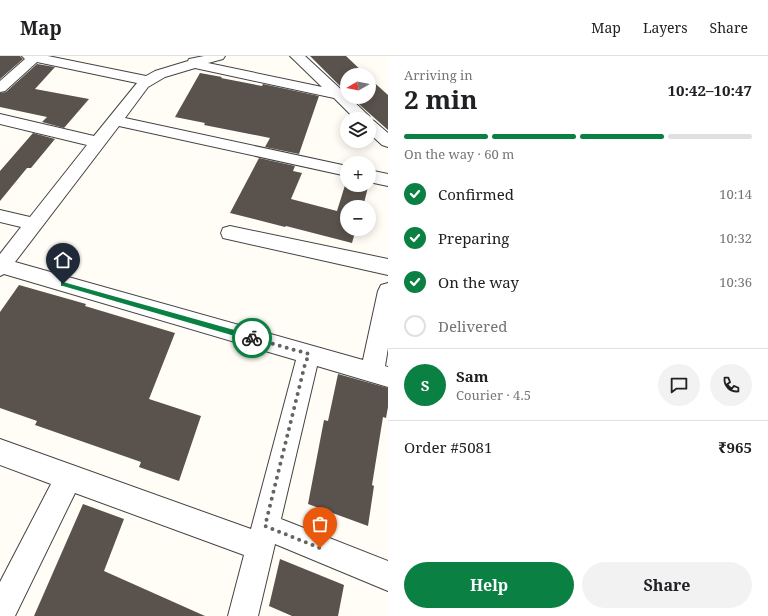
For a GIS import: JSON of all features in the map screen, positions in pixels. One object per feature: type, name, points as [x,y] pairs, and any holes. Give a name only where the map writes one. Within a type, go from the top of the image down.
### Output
[{"type":"street","points":[[0,88],[33,56],[148,81]]},
{"type":"street","points":[[218,56],[192,59],[142,84],[1,268],[380,374],[388,291]]},
{"type":"street","points":[[297,56],[356,112]]},
{"type":"street","points":[[192,59],[202,66],[338,95]]},
{"type":"street","points":[[0,119],[97,142]]},
{"type":"street","points":[[114,120],[340,169]]},
{"type":"street","points":[[376,131],[388,142]]},
{"type":"street","points":[[376,177],[388,180]]},
{"type":"street","points":[[0,216],[34,224]]},
{"type":"street","points":[[230,233],[388,267]]},
{"type":"street","points":[[242,616],[305,364],[309,354]]},
{"type":"street","points":[[0,452],[69,477],[388,576]]},
{"type":"street","points":[[0,614],[69,477]]},
{"type":"building","points":[[0,56],[20,56],[23,59],[0,79]]},
{"type":"building","points":[[310,56],[346,56],[359,68],[340,68],[340,86]]},
{"type":"building","points":[[37,64],[55,67],[35,89],[89,99],[64,128],[42,122],[47,117],[0,107],[0,93],[6,92]]},
{"type":"building","points":[[200,73],[319,96],[299,154],[265,147],[270,138],[204,125],[205,123],[175,117]]},
{"type":"building","points":[[376,84],[388,95],[388,130],[376,119],[376,112],[368,112],[359,104],[376,104]]},
{"type":"building","points":[[33,133],[55,139],[31,168],[27,168],[0,201],[0,171]]},
{"type":"building","points":[[259,158],[295,166],[293,171],[302,173],[291,199],[337,211],[340,201],[340,236],[354,236],[352,243],[230,213]]},
{"type":"building","points":[[343,192],[367,192],[365,200],[340,200]]},
{"type":"building","points":[[19,285],[86,304],[85,306],[175,333],[149,399],[201,416],[179,481],[139,467],[141,462],[35,425],[37,421],[0,408],[0,312]]},
{"type":"building","points":[[338,374],[388,388],[388,407],[386,418],[383,417],[372,485],[374,486],[368,526],[308,504],[324,420],[328,421]]},
{"type":"building","points":[[83,504],[124,519],[104,571],[205,616],[34,616]]},
{"type":"building","points":[[280,559],[344,585],[338,616],[292,616],[269,606]]},
{"type":"way so far","points":[[252,338],[309,354],[305,364],[265,526],[320,548]]},
{"type":"route","points":[[63,284],[252,338]]}]
